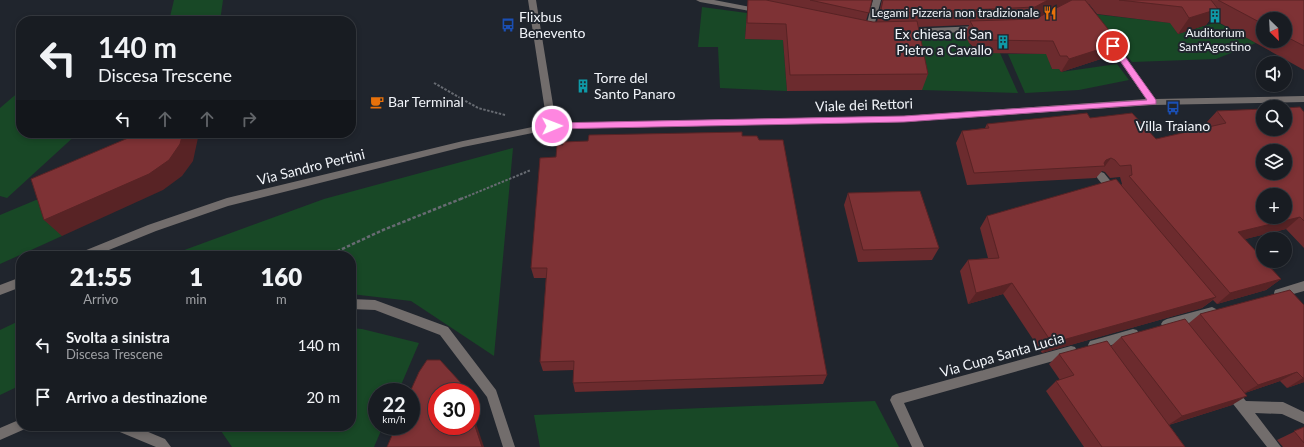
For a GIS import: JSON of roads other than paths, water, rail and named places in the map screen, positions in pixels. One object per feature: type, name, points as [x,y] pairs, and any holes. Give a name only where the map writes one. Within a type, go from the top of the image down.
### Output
[{"type":"street","points":[[532,0],[552,126]]},
{"type":"street","points":[[700,0],[769,12]]},
{"type":"street","points":[[868,33],[877,0]]},
{"type":"street","points":[[898,33],[990,29]]},
{"type":"street","points":[[1101,29],[1153,102]]},
{"type":"street","name":"Viale dei Rettori","points":[[552,126],[904,119],[1153,102],[1304,99]]},
{"type":"street","name":"Via Sandro Pertini","points":[[95,251],[152,228],[227,202],[464,144],[552,126]]},
{"type":"street","points":[[1101,176],[1120,199]]},
{"type":"street","points":[[0,290],[16,284]]},
{"type":"street","points":[[1266,297],[1304,286]]},
{"type":"street","points":[[356,304],[375,306],[444,331],[492,394],[509,447]]},
{"type":"street","points":[[1160,326],[1215,309]]},
{"type":"street","points":[[1175,322],[1185,334]]},
{"type":"street","name":"Via Cupa Santa Lucia","points":[[918,447],[896,400],[1145,331]]},
{"type":"street","points":[[1099,344],[1108,356]]},
{"type":"street","points":[[1223,383],[1275,447]]},
{"type":"street","points":[[1243,407],[1283,408],[1304,418]]},
{"type":"street","points":[[0,434],[16,427]]},
{"type":"street","points":[[131,431],[161,443],[165,447]]},
{"type":"place","name":"Legami Pizzeria non tradizionale","points":[[1050,13]]},
{"type":"place","name":"Auditorium Sant'Agostino","points":[[1215,16]]},
{"type":"place","name":"Flixbus Benevento","points":[[508,25]]},
{"type":"place","name":"Ex chiesa di San Pietro a Cavallo","points":[[1003,42]]},
{"type":"place","name":"Torre del Santo Panaro","points":[[583,86]]},
{"type":"place","name":"Bar Terminal","points":[[377,102]]},
{"type":"place","name":"Villa Traiano","points":[[1173,108]]}]
